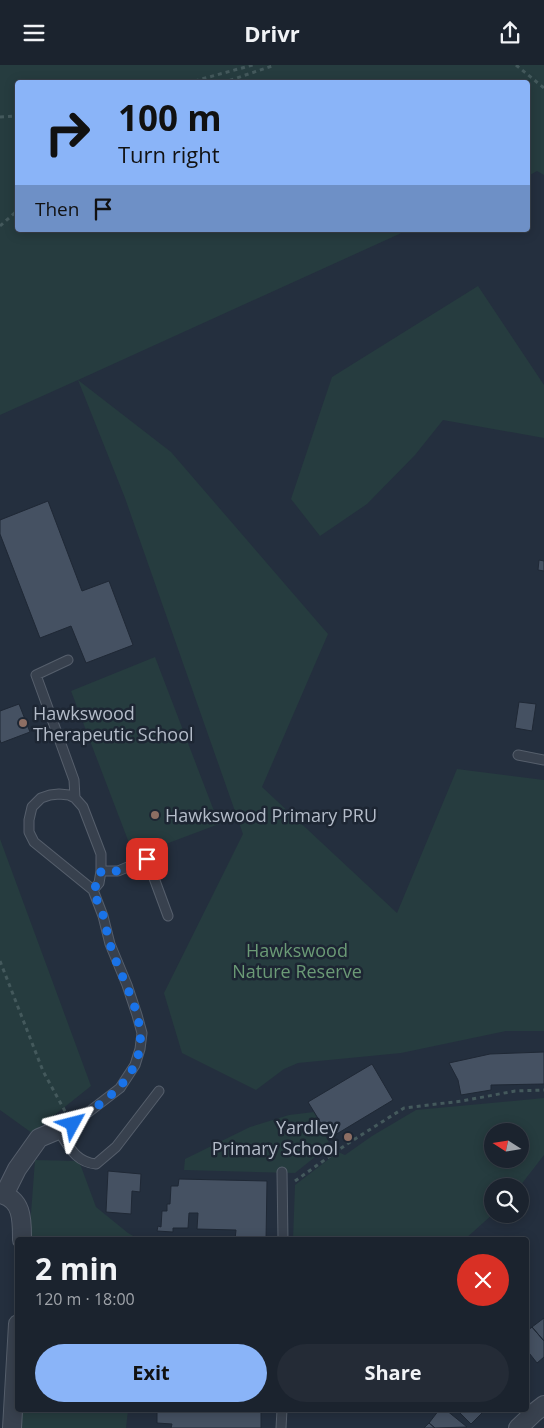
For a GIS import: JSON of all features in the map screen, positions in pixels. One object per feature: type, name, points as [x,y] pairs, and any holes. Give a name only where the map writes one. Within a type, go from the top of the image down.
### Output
[{"type":"street","points":[[22,1237],[20,1210],[14,1201],[2,1195],[39,1138],[66,1127]]},
{"type":"street","points":[[12,1428],[15,1376]]},
{"type":"street","points":[[518,1428],[544,1405]]},
{"type":"lane","points":[[68,660],[36,675],[74,780],[75,798]]},
{"type":"lane","points":[[518,755],[544,759]]},
{"type":"lane","points":[[92,890],[99,883],[101,854],[83,807],[75,798],[69,795],[59,794],[42,798],[32,807],[29,832],[34,842],[92,890],[103,916],[110,945],[127,985],[142,1033],[135,1065],[120,1088],[66,1127],[75,1155],[86,1163],[96,1165],[116,1147],[159,1091]]},
{"type":"lane","points":[[101,871],[118,871],[147,859],[168,916]]},
{"type":"lane","points":[[282,1173],[283,1237]]},
{"type":"lane","points":[[281,1428],[282,1412]]},
{"type":"path","points":[[198,80],[254,65]]},
{"type":"path","points":[[231,80],[275,65]]},
{"type":"path","points":[[516,65],[544,88]]},
{"type":"path","points":[[0,117],[15,116]]},
{"type":"path","points":[[0,226],[15,213]]},
{"type":"path","points":[[0,961],[66,1127]]},
{"type":"path","points":[[283,1190],[347,1144],[404,1108],[462,1101],[515,1091],[544,1090]]},
{"type":"green space","points":[[0,65],[544,65],[544,175],[537,171],[530,175],[530,80],[15,80],[15,232],[404,232],[0,415]]},
{"type":"green space","points":[[478,286],[544,385],[544,438],[443,420],[415,455],[367,504],[320,536],[291,499],[332,377]]},
{"type":"green space","name":"Hawkswood Nature Reserve","points":[[78,380],[171,452],[328,634],[262,787],[397,913],[457,769],[544,780],[544,1031],[506,1031],[401,1053],[298,1063],[284,1069],[256,1090],[182,1053],[164,993],[243,834],[125,498]]},
{"type":"green space","points":[[155,657],[219,824],[134,856],[71,691]]},
{"type":"green space","points":[[0,839],[91,1086],[32,1133],[0,1110]]},
{"type":"green space","points":[[544,1098],[544,1155],[526,1178],[484,1178],[484,1222],[467,1237],[293,1237],[295,1185],[338,1152],[345,1155],[372,1136],[416,1110]]},
{"type":"green space","points":[[314,1112],[330,1145],[295,1173],[184,1170],[185,1159],[250,1127],[289,1115]]},
{"type":"green space","points":[[35,1160],[79,1161],[96,1207],[135,1237],[29,1237]]},
{"type":"green space","points":[[18,1412],[128,1412],[126,1428],[17,1428]]},
{"type":"building","points":[[48,501],[82,591],[109,581],[133,645],[86,663],[71,626],[40,638],[0,534],[0,520]]},
{"type":"building","points":[[539,560],[544,561],[544,571],[538,570]]},
{"type":"building","points":[[519,702],[536,704],[532,731],[515,728]]},
{"type":"building","points":[[19,704],[30,732],[1,743],[0,711]]},
{"type":"building","points":[[544,1052],[544,1084],[491,1085],[491,1090],[461,1095],[458,1080],[449,1063],[490,1054]]},
{"type":"building","points":[[372,1064],[393,1100],[330,1138],[308,1102]]},
{"type":"building","points":[[108,1171],[141,1174],[140,1192],[132,1191],[131,1214],[106,1212]]},
{"type":"building","points":[[179,1179],[267,1181],[266,1237],[235,1237],[236,1230],[197,1229],[198,1213],[189,1213],[188,1228],[173,1228],[173,1232],[157,1231],[158,1226],[161,1227],[162,1211],[167,1211],[167,1204],[170,1204],[171,1186],[178,1186]]},
{"type":"building","points":[[544,1318],[544,1341],[532,1327]]},
{"type":"building","points":[[532,1327],[544,1341],[544,1357],[537,1363],[529,1353],[529,1330]]},
{"type":"building","points":[[157,1412],[261,1412],[261,1428],[171,1428],[172,1424],[157,1423]]},
{"type":"building","points":[[437,1412],[448,1412],[467,1427],[435,1428],[429,1423]]},
{"type":"building","points":[[459,1412],[483,1412],[471,1424]]},
{"type":"building","points":[[429,1423],[435,1428],[424,1428]]},
{"type":"place","name":"Hawkswood Therapeutic School","points":[[23,723]]},
{"type":"place","name":"Hawkswood Primary PRU","points":[[155,815]]},
{"type":"place","name":"Yardley Primary School","points":[[348,1137]]},
{"type":"route","points":[[73,1124],[120,1088],[135,1065],[142,1033],[127,985],[110,945],[103,916],[92,890],[99,883],[101,871],[118,871],[147,859]]}]
